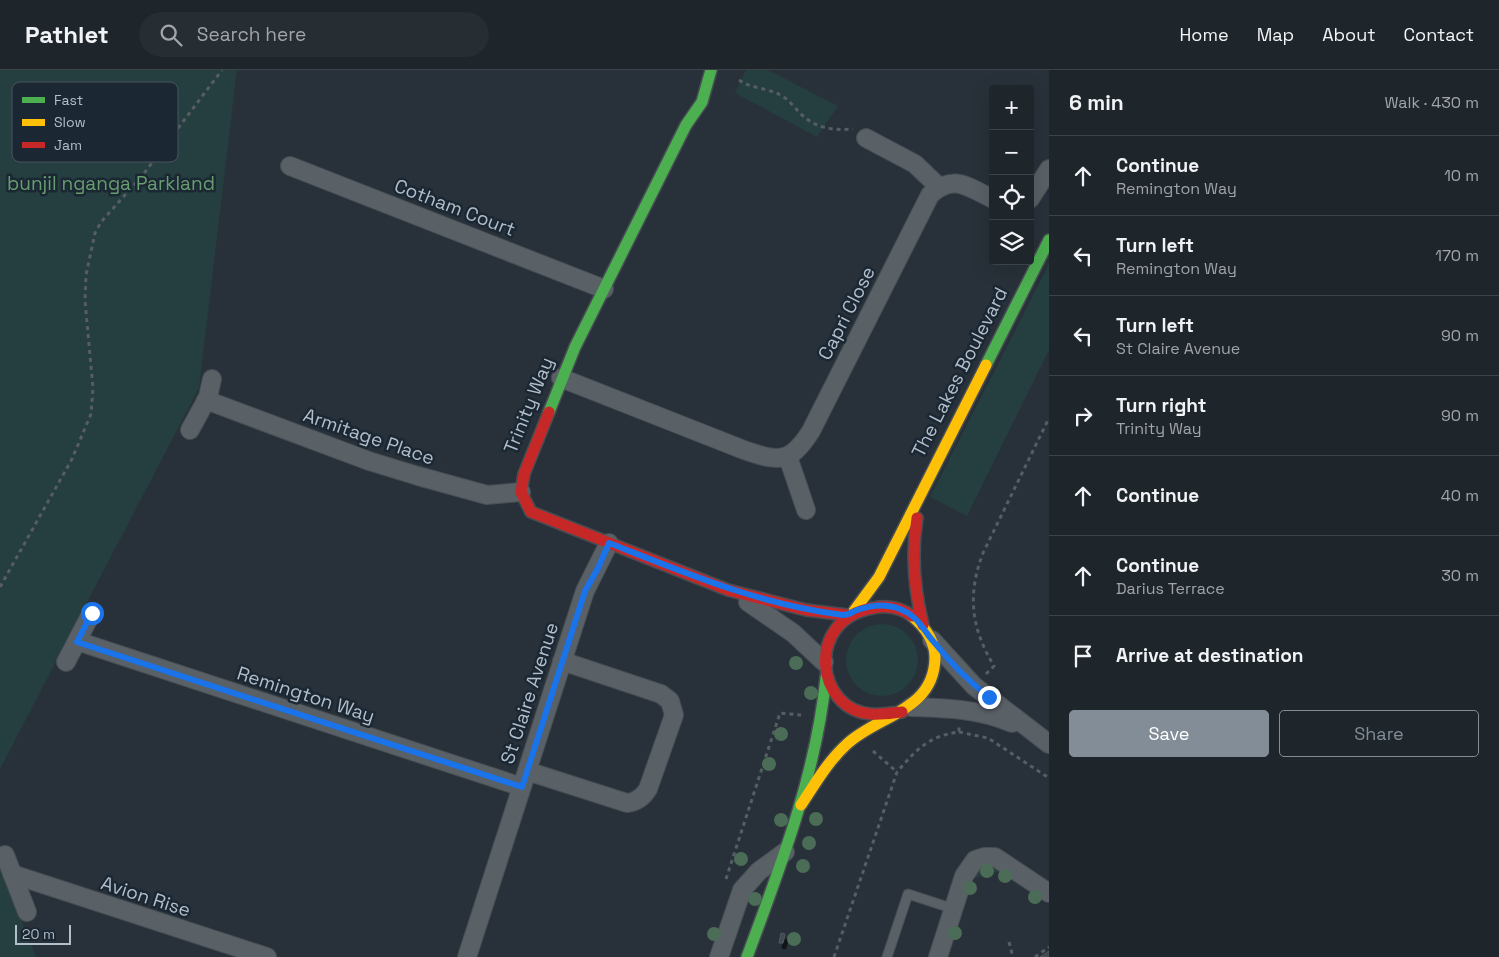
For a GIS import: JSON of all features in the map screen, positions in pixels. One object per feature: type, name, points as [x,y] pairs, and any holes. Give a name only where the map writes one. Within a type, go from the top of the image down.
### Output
[{"type":"street","name":"Trinity Way","points":[[686,125],[694,96],[698,70]]},
{"type":"street","name":"Trinity Way","points":[[521,492],[524,474],[561,378],[686,125],[702,102],[711,70]]},
{"type":"street","points":[[862,133],[915,164],[938,186],[954,182],[989,197]]},
{"type":"street","name":"Cotham Court","points":[[290,166],[604,289]]},
{"type":"street","points":[[1034,193],[1049,169]]},
{"type":"street","name":"Capri Close","points":[[788,457],[796,451],[811,430],[923,205],[938,186]]},
{"type":"street","name":"The Lakes Boulevard","points":[[850,613],[879,577],[1049,240]]},
{"type":"street","points":[[561,378],[744,450],[769,458],[788,457],[806,510]]},
{"type":"street","points":[[190,430],[206,400],[212,379]]},
{"type":"street","name":"Armitage Place","points":[[206,400],[369,461],[418,476],[487,495],[521,492]]},
{"type":"street","points":[[521,492],[526,506],[540,517],[728,590],[806,610],[850,613]]},
{"type":"street","name":"The Lakes Boulevard","points":[[921,496],[911,559],[913,587],[927,633]]},
{"type":"street","name":"St Claire Avenue","points":[[467,955],[585,591],[598,568],[603,540]]},
{"type":"street","points":[[728,590],[768,613],[825,670],[835,694],[848,707],[866,714],[884,716],[907,709],[960,708],[995,716],[1033,733]]},
{"type":"street","points":[[748,957],[801,805],[824,717],[826,644],[834,628],[850,613],[872,605],[891,606],[908,613],[974,686],[1049,744]]},
{"type":"street","points":[[66,662],[92,612]]},
{"type":"street","points":[[801,805],[830,762],[855,736],[907,709],[925,694],[933,677],[936,658],[927,633]]},
{"type":"street","name":"Remington Way","points":[[77,642],[524,779],[632,803],[644,796],[648,789],[674,715],[670,701],[661,694],[562,661]]},
{"type":"street","points":[[769,932],[786,852]]},
{"type":"street","points":[[719,957],[742,890],[759,871],[786,852]]},
{"type":"street","points":[[5,855],[27,912]]},
{"type":"street","points":[[938,957],[969,867],[975,860],[984,857],[995,857],[1049,893]]},
{"type":"street","name":"Avion Rise","points":[[12,874],[266,957]]},
{"type":"lane","points":[[887,957],[908,894],[954,909]]},
{"type":"path","points":[[178,128],[222,70]]},
{"type":"path","points":[[738,80],[755,89],[785,98],[806,118],[820,127],[829,130],[862,133]]},
{"type":"path","points":[[0,587],[72,459],[91,414],[93,388],[85,301],[86,274],[95,233],[101,222],[153,162]]},
{"type":"path","points":[[725,882],[780,713],[824,717]]},
{"type":"path","points":[[959,732],[988,738],[1049,778]]},
{"type":"path","points":[[855,736],[896,772]]},
{"type":"path","points":[[1009,942],[1014,957]]},
{"type":"path","points":[[1035,957],[1049,947]]},
{"type":"green space","name":"bunjil nganga Parkland","points":[[0,70],[237,70],[199,388],[0,769]]},
{"type":"green space","points":[[746,70],[768,70],[838,106],[817,137],[735,93]]},
{"type":"green space","points":[[1049,264],[1049,350],[967,516],[930,497]]},
{"type":"green space","points":[[889,624],[908,634],[916,646],[918,660],[916,674],[908,686],[896,694],[875,696],[856,686],[848,674],[846,653],[856,634],[868,626]]},
{"type":"green space","points":[[985,866],[993,866],[1002,871],[971,879]]},
{"type":"green space","points":[[0,867],[36,957],[0,957]]},
{"type":"building","points":[[781,933],[785,934],[783,943],[779,943]]},
{"type":"building","points":[[1049,951],[1049,957],[1040,957]]},
{"type":"traffic: fast","points":[[549,412],[575,347],[686,125],[702,102],[711,70]]},
{"type":"traffic: fast","points":[[986,365],[1049,240]]},
{"type":"traffic: fast","points":[[747,957],[796,819],[806,784],[821,713],[826,677]]},
{"type":"traffic: slow","points":[[854,611],[879,577],[986,365]]},
{"type":"traffic: slow","points":[[801,805],[828,765],[847,744],[860,734],[902,710],[915,701],[925,690],[932,676],[935,652],[928,635],[912,616]]},
{"type":"traffic: jam","points":[[549,412],[524,474],[521,492],[531,512],[728,590],[806,610],[847,615]]},
{"type":"traffic: jam","points":[[917,518],[914,572],[923,625]]},
{"type":"traffic: jam","points":[[902,712],[871,714],[852,709],[838,697],[829,682],[826,664],[828,645],[836,629],[851,616],[873,608],[884,607],[898,609],[912,616]]},
{"type":"route","points":[[92,613],[77,642],[522,787],[585,591],[609,543],[728,590],[806,610],[847,615],[872,605],[891,606],[908,613],[923,625],[932,640],[974,686],[989,697]]}]
